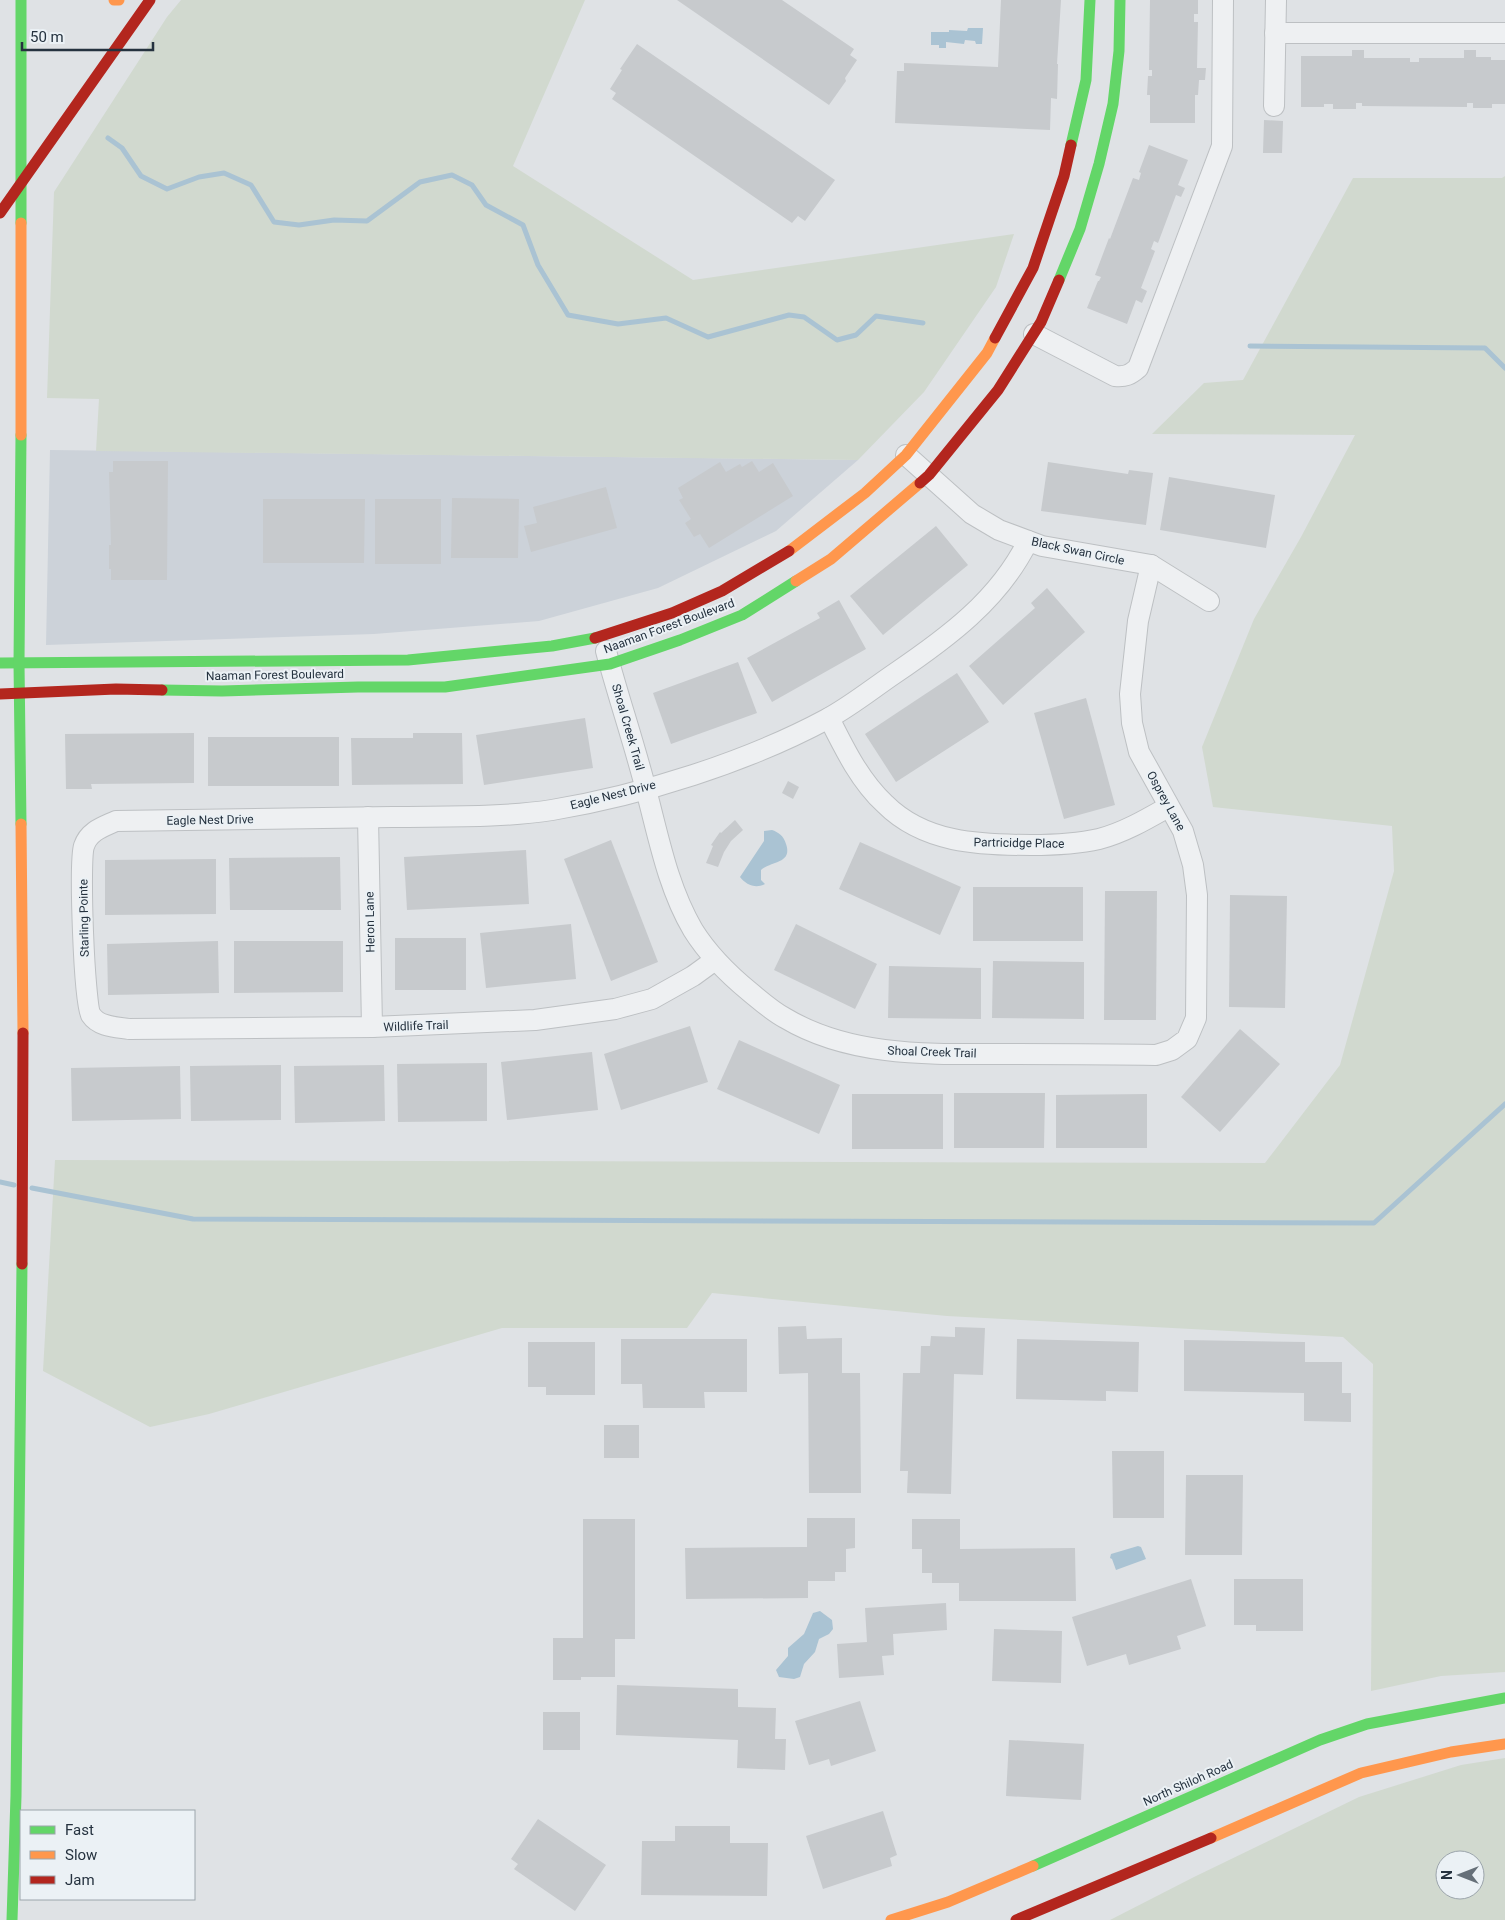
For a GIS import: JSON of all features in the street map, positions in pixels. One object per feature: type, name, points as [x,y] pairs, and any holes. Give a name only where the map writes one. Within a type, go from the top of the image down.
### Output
[{"type":"main road","points":[[12,1920],[16,1796],[24,1122],[19,663],[22,452],[21,0]]},
{"type":"main road","points":[[114,0],[119,0]]},
{"type":"main road","points":[[0,213],[150,0]]},
{"type":"main road","name":"Naaman Forest Boulevard","points":[[0,663],[392,660],[543,647],[602,637],[672,613],[731,586],[790,550],[865,493],[906,455],[987,353],[1033,268],[1064,176],[1086,80],[1090,0]]},
{"type":"main road","name":"Naaman Forest Boulevard","points":[[0,694],[116,689],[222,691],[445,687],[610,664],[680,640],[742,615],[831,559],[894,507],[929,475],[998,390],[1042,322],[1080,230],[1099,164],[1113,104],[1119,52],[1120,0]]},
{"type":"main road","points":[[323,688],[387,668],[392,660]]},
{"type":"main road","name":"North Shiloh Road","points":[[891,1920],[948,1902],[990,1885],[1320,1740],[1367,1724],[1505,1698]]},
{"type":"main road","points":[[5,1730],[6,1750],[16,1796]]},
{"type":"main road","points":[[1016,1920],[1361,1773],[1451,1752],[1505,1744]]},
{"type":"street","points":[[1034,334],[1115,376],[1124,377],[1132,374],[1138,368],[1222,146],[1222,0]]},
{"type":"street","points":[[1274,106],[1276,0]]},
{"type":"street","points":[[1275,33],[1505,34]]},
{"type":"street","name":"Black Swan Circle","points":[[906,455],[972,514],[999,530],[1028,541],[1065,551],[1151,565],[1209,601]]},
{"type":"street","name":"Eagle Nest Drive","points":[[116,821],[489,815],[551,810],[615,797],[646,788],[765,750],[829,718],[921,656],[959,627],[987,600],[1018,560],[1028,541]]},
{"type":"street","name":"Osprey Lane","points":[[1151,565],[1138,621],[1130,694],[1132,723],[1139,752],[1183,831],[1193,865],[1197,894],[1196,1018],[1187,1039]]},
{"type":"street","name":"Shoal Creek Trail","points":[[602,637],[646,788],[668,874],[693,930],[715,960],[735,980],[785,1018],[810,1031],[837,1041],[887,1051],[954,1054],[1156,1055],[1172,1050],[1187,1039]]},
{"type":"street","name":"Partricidge Place","points":[[829,718],[867,784],[885,805],[918,827],[944,837],[970,843],[1002,845],[1077,844],[1102,838],[1128,828],[1168,807]]},
{"type":"street","name":"Heron Lane","points":[[368,817],[372,1027]]},
{"type":"street","name":"Starling Pointe","points":[[104,1026],[91,1014],[86,995],[82,902],[84,847],[92,832],[116,821]]},
{"type":"street","name":"Wildlife Trail","points":[[104,1026],[129,1029],[372,1027],[535,1020],[615,1009],[652,999],[693,976],[715,960]]},
{"type":"shaded area","points":[[181,0],[585,0],[513,166],[693,280],[1014,234],[996,287],[924,392],[858,460],[96,451],[99,399],[47,398],[54,192],[167,17]]},
{"type":"shaded area","points":[[1505,176],[1505,1672],[1441,1676],[1371,1691],[1373,1364],[1343,1337],[947,1316],[712,1293],[687,1328],[502,1328],[209,1414],[150,1427],[43,1371],[55,1160],[1265,1163],[1340,1065],[1394,871],[1392,826],[1213,807],[1202,747],[1254,619],[1301,537],[1355,435],[1152,434],[1204,383],[1243,380],[1353,178],[1502,178]]},
{"type":"shaded area","points":[[50,450],[858,460],[776,531],[658,588],[539,621],[374,634],[46,645]]},
{"type":"shaded area","points":[[1505,1758],[1505,1920],[1110,1920],[1194,1877],[1359,1797],[1461,1765]]},
{"type":"water","points":[[968,28],[983,28],[982,44],[965,40],[964,44],[946,42],[946,48],[939,48],[939,45],[931,45],[931,32],[967,31]]},
{"type":"water","points":[[772,830],[779,833],[784,839],[787,850],[786,855],[784,859],[761,870],[761,880],[765,884],[751,885],[740,877],[764,841],[764,831]]},
{"type":"water","points":[[1138,1546],[1141,1547],[1146,1559],[1116,1570],[1110,1558],[1111,1554]]},
{"type":"water","points":[[820,1611],[832,1620],[833,1629],[829,1634],[819,1639],[815,1652],[804,1664],[800,1677],[794,1679],[779,1677],[776,1670],[788,1656],[788,1648],[804,1634],[813,1613]]},
{"type":"building","points":[[677,0],[782,0],[854,49],[850,55],[857,60],[845,78],[846,81],[829,105]]},
{"type":"building","points":[[1001,0],[1061,0],[1057,99],[1051,98],[1050,130],[895,123],[897,71],[904,71],[904,63],[998,67]]},
{"type":"building","points":[[1150,0],[1198,0],[1198,14],[1194,14],[1194,22],[1198,22],[1197,68],[1206,68],[1205,80],[1199,80],[1198,95],[1195,95],[1195,123],[1150,123],[1150,95],[1147,95],[1148,76],[1152,76],[1152,70],[1149,70]]},
{"type":"building","points":[[637,44],[835,180],[805,221],[798,216],[792,223],[612,99],[616,93],[610,89],[622,70],[620,69]]},
{"type":"building","points":[[1352,50],[1364,50],[1364,58],[1410,58],[1410,62],[1419,62],[1419,58],[1464,58],[1464,50],[1476,50],[1476,57],[1491,57],[1491,60],[1505,60],[1505,104],[1492,104],[1492,108],[1473,108],[1473,103],[1467,103],[1467,107],[1362,106],[1362,103],[1356,103],[1356,109],[1333,109],[1333,104],[1324,104],[1324,107],[1301,107],[1301,56],[1352,56]]},
{"type":"building","points":[[1264,120],[1283,121],[1282,153],[1263,153]]},
{"type":"building","points":[[1149,145],[1188,160],[1178,185],[1185,188],[1181,197],[1176,195],[1158,243],[1154,241],[1151,249],[1155,251],[1141,288],[1147,291],[1142,303],[1136,300],[1127,324],[1087,308],[1101,277],[1095,275],[1109,238],[1133,178],[1139,180],[1141,173],[1139,172]]},
{"type":"building","points":[[113,461],[168,461],[167,580],[111,580],[111,569],[109,569],[109,545],[111,545],[109,472],[113,472]]},
{"type":"building","points":[[752,461],[759,472],[773,463],[793,496],[709,548],[700,534],[694,537],[685,523],[691,519],[679,500],[683,498],[678,488],[720,462],[726,472],[740,464],[742,467]]},
{"type":"building","points":[[1048,462],[1128,474],[1129,470],[1153,473],[1146,525],[1041,511]]},
{"type":"building","points":[[1169,477],[1275,495],[1266,548],[1160,530]]},
{"type":"building","points":[[606,487],[617,528],[531,552],[524,526],[537,523],[533,507]]},
{"type":"building","points":[[452,498],[519,499],[518,558],[451,558]]},
{"type":"building","points":[[263,499],[365,499],[364,563],[263,563]]},
{"type":"building","points":[[375,499],[441,499],[441,564],[375,564]]},
{"type":"building","points":[[936,526],[968,565],[883,635],[850,596]]},
{"type":"building","points":[[1047,588],[1085,632],[1003,705],[969,666],[1035,608],[1031,603]]},
{"type":"building","points":[[839,600],[866,649],[772,702],[747,658],[820,618],[817,613]]},
{"type":"building","points":[[738,662],[757,713],[671,744],[653,693]]},
{"type":"building","points":[[957,673],[989,722],[896,782],[865,734]]},
{"type":"building","points":[[1086,698],[1115,805],[1064,819],[1034,713]]},
{"type":"building","points":[[585,718],[593,768],[484,785],[476,735]]},
{"type":"building","points":[[194,733],[194,783],[91,784],[92,789],[66,789],[65,734]]},
{"type":"building","points":[[413,733],[462,733],[463,784],[352,785],[351,738],[413,738]]},
{"type":"building","points":[[208,737],[339,737],[339,786],[208,786]]},
{"type":"building","points":[[788,781],[799,787],[793,799],[782,793]]},
{"type":"building","points":[[735,820],[743,830],[731,841],[718,867],[706,863],[713,846],[711,845],[720,832]]},
{"type":"building","points":[[611,840],[658,962],[611,981],[564,859]]},
{"type":"building","points":[[860,842],[961,887],[940,935],[839,889]]},
{"type":"building","points":[[526,850],[529,904],[407,910],[404,857]]},
{"type":"building","points":[[340,857],[341,910],[230,910],[229,858]]},
{"type":"building","points":[[216,859],[216,914],[105,915],[105,860]]},
{"type":"building","points":[[973,887],[1083,887],[1083,941],[973,941]]},
{"type":"building","points":[[1105,891],[1157,891],[1156,1020],[1104,1020]]},
{"type":"building","points":[[1230,895],[1287,896],[1285,1008],[1229,1007]]},
{"type":"building","points":[[571,924],[576,979],[486,988],[480,933]]},
{"type":"building","points":[[796,924],[877,964],[855,1009],[774,970]]},
{"type":"building","points":[[395,938],[466,938],[466,990],[395,990]]},
{"type":"building","points":[[218,941],[219,993],[108,995],[107,944]]},
{"type":"building","points":[[234,941],[343,941],[343,992],[234,993]]},
{"type":"building","points":[[993,961],[1084,962],[1084,1019],[992,1018]]},
{"type":"building","points":[[889,966],[981,968],[981,1019],[888,1018]]},
{"type":"building","points":[[690,1026],[708,1082],[621,1110],[604,1054]]},
{"type":"building","points":[[1240,1029],[1280,1064],[1220,1132],[1181,1097]]},
{"type":"building","points":[[739,1040],[840,1085],[819,1134],[717,1089]]},
{"type":"building","points":[[592,1052],[598,1110],[507,1120],[501,1062]]},
{"type":"building","points":[[487,1063],[487,1121],[398,1122],[397,1064]]},
{"type":"building","points":[[281,1065],[281,1120],[191,1121],[190,1066]]},
{"type":"building","points":[[384,1065],[385,1121],[295,1123],[294,1066]]},
{"type":"building","points":[[180,1066],[181,1119],[72,1121],[71,1068]]},
{"type":"building","points":[[954,1093],[1045,1093],[1044,1148],[954,1148]]},
{"type":"building","points":[[852,1094],[943,1094],[943,1149],[852,1149]]},
{"type":"building","points":[[1147,1094],[1147,1148],[1056,1148],[1056,1095]]},
{"type":"building","points":[[806,1326],[807,1339],[842,1338],[842,1373],[860,1373],[861,1493],[809,1493],[808,1373],[779,1374],[778,1327]]},
{"type":"building","points":[[955,1327],[985,1328],[983,1375],[954,1374],[951,1494],[907,1493],[908,1471],[900,1471],[903,1373],[920,1373],[921,1346],[930,1346],[931,1336],[955,1337]]},
{"type":"building","points":[[621,1339],[747,1339],[747,1392],[704,1392],[705,1408],[643,1408],[642,1384],[621,1384]]},
{"type":"building","points":[[1017,1339],[1139,1342],[1138,1392],[1106,1391],[1106,1401],[1016,1399]]},
{"type":"building","points":[[1184,1340],[1305,1342],[1305,1362],[1342,1362],[1342,1393],[1351,1393],[1351,1422],[1304,1421],[1304,1393],[1184,1391]]},
{"type":"building","points":[[528,1342],[595,1342],[595,1395],[546,1395],[546,1387],[528,1387]]},
{"type":"building","points":[[604,1425],[639,1425],[639,1458],[604,1458]]},
{"type":"building","points":[[1112,1451],[1164,1451],[1164,1518],[1113,1518]]},
{"type":"building","points":[[1186,1475],[1243,1475],[1242,1555],[1185,1555]]},
{"type":"building","points":[[807,1518],[855,1518],[855,1548],[846,1549],[846,1572],[835,1572],[835,1581],[808,1581],[808,1598],[686,1599],[685,1548],[807,1547]]},
{"type":"building","points":[[583,1519],[635,1519],[635,1639],[615,1639],[615,1677],[581,1677],[581,1680],[553,1680],[553,1638],[583,1638]]},
{"type":"building","points":[[912,1519],[960,1519],[960,1549],[1075,1548],[1076,1601],[959,1601],[959,1583],[932,1583],[932,1573],[922,1573],[922,1549],[912,1549]]},
{"type":"building","points":[[1191,1579],[1206,1626],[1177,1636],[1181,1649],[1129,1665],[1126,1654],[1087,1666],[1072,1617]]},
{"type":"building","points":[[1234,1579],[1303,1579],[1303,1631],[1256,1631],[1256,1625],[1234,1625]]},
{"type":"building","points":[[946,1603],[947,1630],[893,1634],[894,1655],[882,1656],[884,1675],[839,1678],[837,1644],[867,1642],[865,1608]]},
{"type":"building","points":[[994,1629],[1062,1631],[1061,1683],[992,1681]]},
{"type":"building","points":[[617,1685],[738,1689],[738,1707],[776,1708],[775,1739],[786,1739],[785,1770],[737,1768],[738,1740],[616,1735]]},
{"type":"building","points":[[860,1701],[876,1751],[831,1766],[829,1759],[809,1765],[795,1721]]},
{"type":"building","points":[[543,1712],[580,1712],[580,1750],[543,1750]]},
{"type":"building","points":[[1009,1740],[1084,1744],[1081,1800],[1006,1796]]},
{"type":"building","points":[[883,1811],[897,1855],[890,1858],[892,1866],[823,1889],[806,1836]]},
{"type":"building","points":[[538,1819],[606,1865],[575,1911],[514,1869],[518,1864],[511,1859]]},
{"type":"building","points":[[675,1826],[730,1826],[730,1843],[768,1843],[767,1896],[641,1895],[642,1841],[675,1841]]},
{"type":"waterway","points":[[108,138],[122,148],[141,176],[167,189],[199,177],[224,173],[251,185],[274,222],[299,225],[334,220],[367,221],[420,182],[452,175],[472,185],[486,205],[523,225],[538,265],[568,315],[618,324],[666,318],[708,337],[789,315],[804,317],[837,340],[856,335],[876,316],[923,323]]},
{"type":"waterway","points":[[1250,346],[1485,348],[1505,368]]},
{"type":"waterway","points":[[32,1188],[193,1219],[1374,1223],[1505,1104]]},
{"type":"waterway","points":[[0,1182],[14,1185]]},
{"type":"traffic: fast","points":[[21,0],[21,223]]},
{"type":"traffic: fast","points":[[1071,145],[1086,80],[1090,0]]},
{"type":"traffic: fast","points":[[1059,280],[1080,229],[1099,164],[1113,104],[1119,51],[1120,0]]},
{"type":"traffic: fast","points":[[21,435],[19,663],[21,824]]},
{"type":"traffic: fast","points":[[162,690],[222,691],[358,687],[445,687],[610,664],[680,640],[742,615],[796,581]]},
{"type":"traffic: fast","points":[[1,663],[408,660],[552,646],[595,638]]},
{"type":"traffic: fast","points":[[12,1920],[16,1796],[22,1264]]},
{"type":"traffic: fast","points":[[1033,1866],[1320,1740],[1367,1724],[1505,1698]]},
{"type":"traffic: slow","points":[[114,0],[119,0]]},
{"type":"traffic: slow","points":[[21,223],[21,435]]},
{"type":"traffic: slow","points":[[789,551],[865,493],[906,455],[987,353],[995,338]]},
{"type":"traffic: slow","points":[[796,581],[831,559],[920,483]]},
{"type":"traffic: slow","points":[[21,824],[23,1033]]},
{"type":"traffic: slow","points":[[1211,1838],[1361,1773],[1451,1752],[1505,1744]]},
{"type":"traffic: slow","points":[[891,1920],[948,1902],[1033,1866]]},
{"type":"traffic: jam","points":[[0,213],[150,0]]},
{"type":"traffic: jam","points":[[995,338],[1033,268],[1064,176],[1071,145]]},
{"type":"traffic: jam","points":[[920,483],[929,475],[998,390],[1041,322],[1059,280]]},
{"type":"traffic: jam","points":[[595,638],[672,613],[722,591],[789,551]]},
{"type":"traffic: jam","points":[[0,694],[116,689],[162,690]]},
{"type":"traffic: jam","points":[[22,1264],[23,1033]]},
{"type":"traffic: jam","points":[[1016,1920],[1211,1838]]}]
